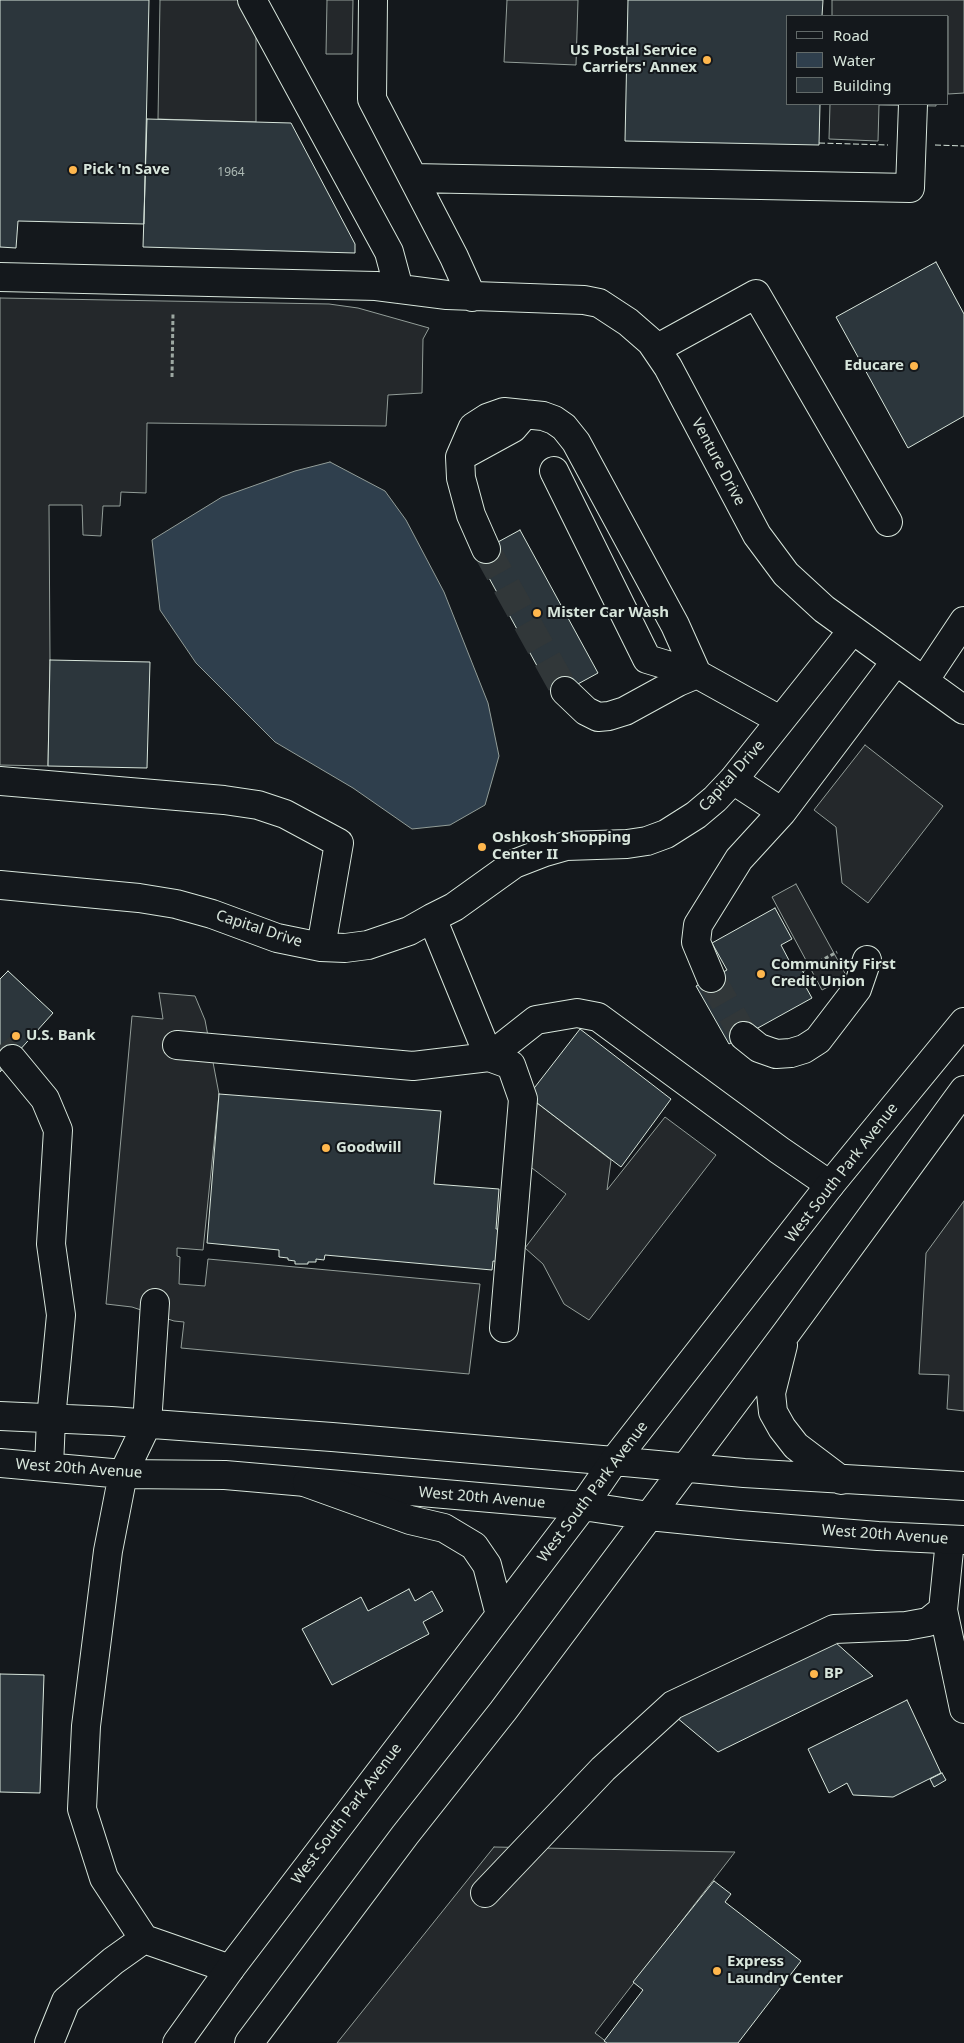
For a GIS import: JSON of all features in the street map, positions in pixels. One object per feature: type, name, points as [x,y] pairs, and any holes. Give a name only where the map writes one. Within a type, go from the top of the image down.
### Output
[{"type":"main road","points":[[252,0],[388,252],[399,289]]},
{"type":"main road","points":[[373,0],[372,99],[454,256],[460,296]]},
{"type":"main road","points":[[413,178],[910,188],[913,105]]},
{"type":"main road","name":"Venture Drive","points":[[0,277],[352,285],[460,296],[584,300],[598,303],[628,322],[651,342],[656,349],[668,367],[757,535],[786,574],[824,609],[852,631],[964,710]]},
{"type":"main road","points":[[656,349],[756,294],[888,522]]},
{"type":"main road","points":[[486,548],[471,515],[461,478],[460,457],[473,427],[487,418],[504,412],[543,416],[564,427],[576,442],[675,625],[697,674]]},
{"type":"main road","points":[[594,475],[559,481],[647,659],[697,674],[780,720]]},
{"type":"main road","points":[[924,681],[964,621]]},
{"type":"main road","name":"Capital Drive","points":[[0,884],[139,898],[176,904],[212,914],[276,938],[322,947],[345,948],[368,944],[409,931],[454,907],[514,864],[566,846],[640,842],[666,834],[696,816],[733,780],[852,631]]},
{"type":"main road","points":[[711,978],[696,942],[698,925],[739,859],[782,812],[896,661]]},
{"type":"main road","points":[[565,691],[586,711],[598,717],[609,716],[625,711],[678,682],[697,674]]},
{"type":"main road","points":[[733,780],[782,812]]},
{"type":"main road","points":[[0,781],[224,800],[258,805],[285,814],[339,843],[322,947]]},
{"type":"main road","points":[[432,918],[489,1057]]},
{"type":"main road","points":[[744,1036],[759,1048],[776,1054],[791,1053],[818,1040],[857,989],[867,960]]},
{"type":"main road","points":[[489,1057],[536,1020],[577,1013],[598,1017],[788,1157],[830,1185]]},
{"type":"main road","name":"West South Park Avenue","points":[[177,2043],[230,1969],[583,1506],[614,1461],[830,1185],[964,1022]]},
{"type":"main road","points":[[177,1045],[413,1066],[489,1057],[511,1065],[523,1098],[504,1328]]},
{"type":"main road","points":[[12,1058],[45,1098],[58,1130],[51,1244],[61,1316],[51,1419],[49,1467]]},
{"type":"main road","points":[[249,2043],[649,1516],[683,1468],[787,1332],[964,1090]]},
{"type":"main road","points":[[155,1303],[147,1424],[123,1474],[108,1551],[87,1717],[82,1809],[104,1878],[144,1939],[230,1969]]},
{"type":"main road","points":[[787,1332],[771,1393],[773,1412],[782,1428],[796,1446],[841,1480]]},
{"type":"main road","points":[[0,1416],[342,1438],[841,1480],[964,1486]]},
{"type":"main road","name":"West 20th Avenue","points":[[0,1463],[123,1474],[225,1475],[583,1506],[649,1516],[878,1536],[957,1540]]},
{"type":"main road","points":[[308,1483],[410,1520],[444,1528],[474,1546],[486,1565],[500,1615]]},
{"type":"main road","points":[[957,1540],[943,1610],[964,1709]]},
{"type":"main road","points":[[485,1893],[603,1769],[673,1705],[834,1629],[906,1626],[928,1622],[943,1610]]},
{"type":"main road","points":[[49,2043],[66,2001],[113,1961],[144,1939]]},
{"type":"path","points":[[802,971],[841,950]]},
{"type":"shaded area","points":[[160,0],[253,0],[256,33],[256,122],[158,119]]},
{"type":"shaded area","points":[[327,0],[353,0],[352,54],[326,54]]},
{"type":"shaded area","points":[[507,0],[578,0],[576,65],[504,62]]},
{"type":"shaded area","points":[[832,0],[964,0],[964,93],[949,94],[949,15],[832,15]]},
{"type":"shaded area","points":[[830,105],[879,105],[878,141],[829,139]]},
{"type":"shaded area","points":[[879,105],[936,105],[936,106]]},
{"type":"shaded area","points":[[0,298],[329,304],[358,308],[429,328],[423,339],[422,393],[388,395],[386,426],[147,423],[146,493],[121,492],[120,506],[103,506],[101,536],[83,535],[82,505],[49,505],[50,660],[48,766],[0,765]]},
{"type":"shaded area","points":[[865,745],[943,806],[868,903],[842,883],[836,827],[814,810]]},
{"type":"shaded area","points":[[796,884],[847,977],[822,990],[772,897]]},
{"type":"shaded area","points":[[159,993],[195,996],[205,1020],[219,1094],[203,1250],[177,1248],[177,1256],[180,1257],[179,1284],[205,1286],[208,1259],[480,1284],[469,1374],[181,1348],[184,1322],[174,1321],[132,1307],[106,1304],[132,1016],[163,1019]]},
{"type":"shaded area","points":[[537,1103],[611,1160],[607,1190],[665,1117],[716,1155],[589,1320],[564,1304],[543,1264],[525,1248],[566,1194],[528,1165]]},
{"type":"shaded area","points":[[964,1201],[964,1411],[947,1409],[949,1375],[919,1374],[926,1253]]},
{"type":"shaded area","points":[[494,1847],[735,1852],[595,2033],[608,2043],[337,2043]]},
{"type":"water","points":[[330,462],[385,491],[406,520],[444,592],[488,703],[499,756],[485,805],[450,825],[412,829],[353,788],[275,742],[196,663],[160,610],[152,540],[222,497],[295,471]]},
{"type":"building","name":"Pick 'n Save","points":[[0,0],[149,0],[144,224],[18,221],[16,248],[0,247]]},
{"type":"building","name":"US Postal Service Carriers' Annex","points":[[628,0],[823,0],[822,15],[786,15],[786,105],[820,105],[819,145],[625,141]]},
{"type":"building","points":[[147,119],[291,123],[355,244],[355,253],[143,247]]},
{"type":"building","name":"Educare","points":[[936,262],[964,314],[964,416],[908,448],[836,317]]},
{"type":"building","name":"Mister Car Wash","points":[[520,530],[598,673],[554,697],[476,554]]},
{"type":"building","points":[[50,660],[150,662],[147,768],[48,766]]},
{"type":"building","name":"Community First Credit Union","points":[[775,908],[792,939],[781,945],[792,966],[798,963],[806,977],[802,980],[812,998],[729,1044],[696,986],[727,970],[712,943]]},
{"type":"building","name":"U.S. Bank","points":[[8,971],[53,1013],[0,1072],[0,979]]},
{"type":"building","points":[[580,1029],[671,1099],[621,1167],[528,1096]]},
{"type":"building","name":"Goodwill","points":[[219,1094],[441,1111],[434,1184],[499,1189],[496,1229],[523,1231],[522,1264],[493,1261],[492,1270],[325,1255],[324,1260],[316,1259],[316,1262],[308,1262],[308,1264],[295,1264],[295,1261],[279,1257],[279,1250],[207,1243]]},
{"type":"building","points":[[409,1589],[415,1601],[432,1591],[443,1611],[423,1622],[429,1634],[332,1685],[302,1629],[361,1597],[368,1611]]},
{"type":"building","points":[[835,1642],[873,1676],[718,1752],[676,1717]]},
{"type":"building","points":[[0,1674],[44,1675],[40,1793],[0,1792]]},
{"type":"building","points":[[907,1700],[941,1773],[893,1797],[853,1795],[847,1783],[829,1793],[808,1749]]},
{"type":"building","points":[[942,1773],[946,1780],[934,1787],[930,1779]]},
{"type":"building","name":"Express Laundry Center","points":[[714,1881],[731,1894],[725,1902],[801,1961],[738,2043],[607,2043],[604,2041],[643,1990],[633,1982]]},
{"type":"tunnel","points":[[486,549],[565,691]]},
{"type":"tunnel","points":[[711,978],[744,1036]]},
{"type":"tunnel","points":[[0,1045],[12,1059]]},
{"type":"fence","points":[[819,143],[888,145]]},
{"type":"fence","points":[[935,145],[964,146]]},
{"type":"place","name":"US Postal Service Carriers' Annex","points":[[707,60]]},
{"type":"place","name":"Pick 'n Save","points":[[73,170]]},
{"type":"place","name":"Educare","points":[[914,366]]},
{"type":"place","name":"Mister Car Wash","points":[[537,613]]},
{"type":"place","name":"Oshkosh Shopping Center II","points":[[482,847]]},
{"type":"place","name":"Community First Credit Union","points":[[761,974]]},
{"type":"place","name":"U.S. Bank","points":[[16,1036]]},
{"type":"place","name":"Goodwill","points":[[326,1148]]},
{"type":"place","name":"BP","points":[[814,1674]]},
{"type":"place","name":"Express Laundry Center","points":[[717,1971]]}]
